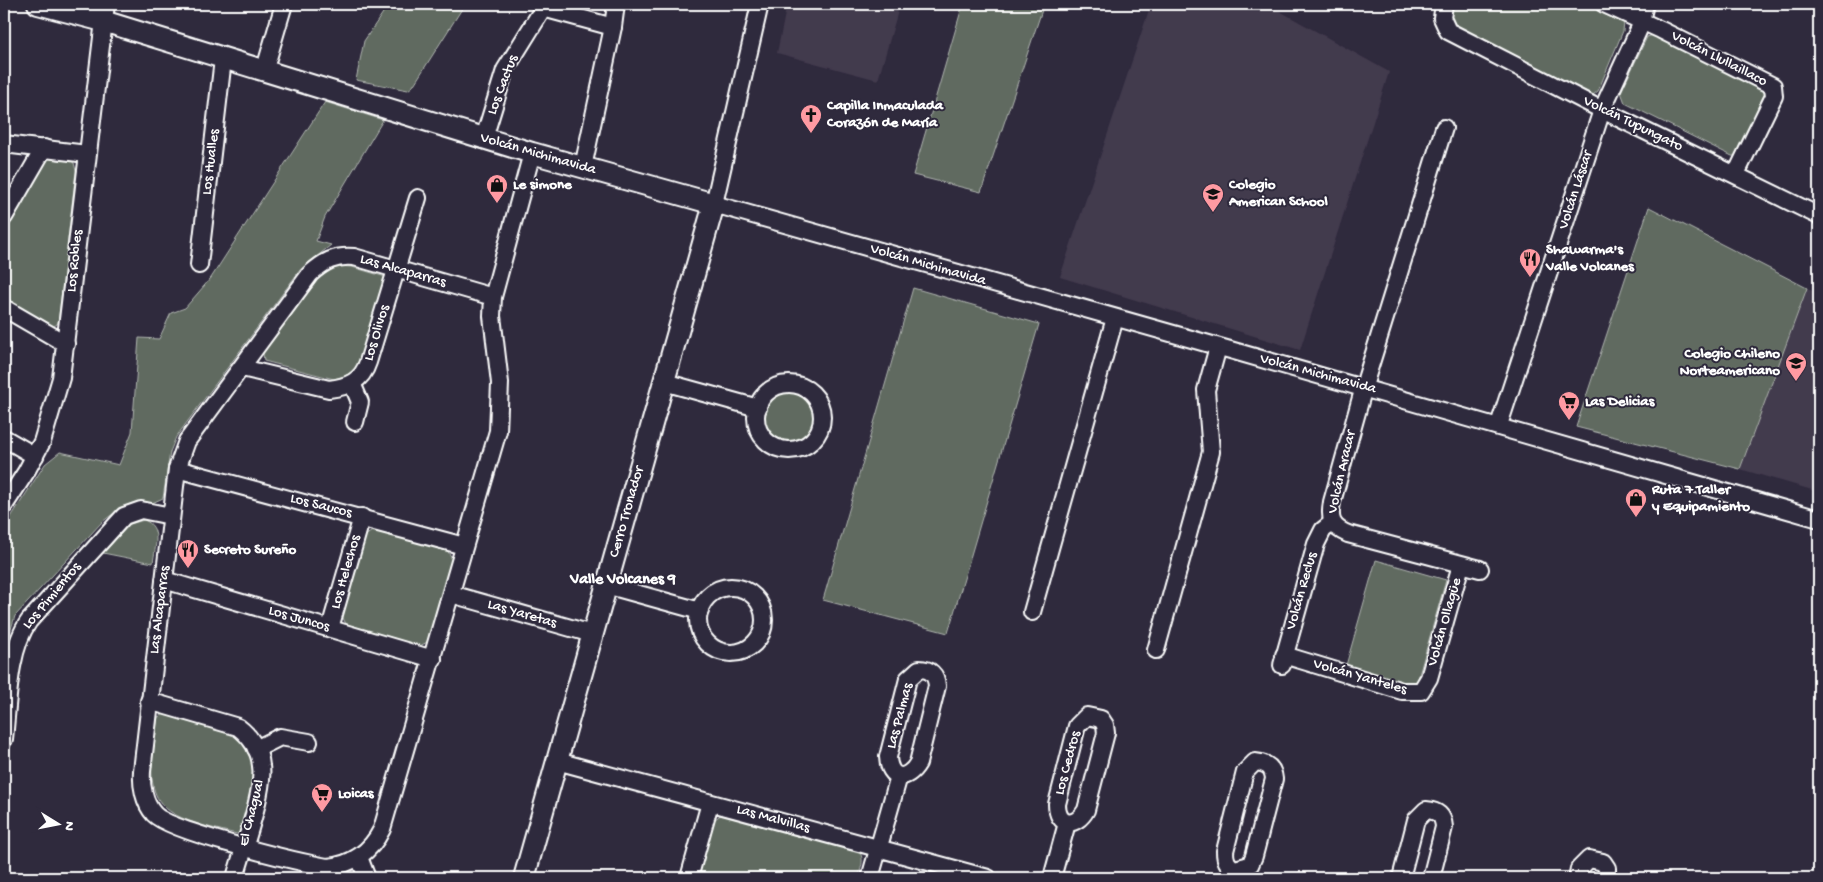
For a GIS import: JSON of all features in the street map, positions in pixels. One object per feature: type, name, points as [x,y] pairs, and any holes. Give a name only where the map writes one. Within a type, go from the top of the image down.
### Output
[{"type":"street","name":"Volcán Michimavida","points":[[38,4],[104,13],[223,59],[532,153],[1218,347],[1364,386],[1819,519]]},
{"type":"street","points":[[264,72],[284,4]]},
{"type":"street","points":[[583,167],[613,27],[616,4]]},
{"type":"street","points":[[714,204],[760,4]]},
{"type":"street","name":"Volcán Tupungato","points":[[1444,4],[1442,18],[1448,31],[1602,110],[1819,216]]},
{"type":"street","name":"Volcán Llullaillaco","points":[[1604,4],[1643,13],[1661,30],[1773,86],[1774,96],[1736,174]]},
{"type":"street","name":"Los Cactus","points":[[484,138],[505,70],[545,6],[613,27]]},
{"type":"street","name":"Los Robles","points":[[4,506],[35,456],[54,405],[66,344],[104,13]]},
{"type":"street","name":"Volcán Láscar","points":[[1499,425],[1602,110],[1643,13]]},
{"type":"street","name":"Los Hualles","points":[[199,265],[223,59]]},
{"type":"street","name":"Volcán Aracar","points":[[1444,128],[1364,386],[1332,502],[1330,517],[1336,528],[1348,534],[1480,569]]},
{"type":"street","points":[[4,144],[87,154]]},
{"type":"street","points":[[4,216],[44,148]]},
{"type":"street","name":"Las Alcaparras","points":[[493,297],[345,256],[327,260],[310,274],[187,441],[177,469],[141,780],[148,803],[154,814],[176,828],[327,867],[347,863],[360,857],[377,840],[382,829],[433,659],[498,431],[501,406],[492,316],[493,297],[532,153]]},
{"type":"street","name":"Los Olivos","points":[[352,383],[366,369],[418,198]]},
{"type":"street","name":"Cerro Tronador","points":[[524,878],[714,204]]},
{"type":"street","points":[[4,308],[66,344]]},
{"type":"street","points":[[1032,612],[1115,318]]},
{"type":"street","points":[[1156,650],[1211,452],[1206,390],[1218,347]]},
{"type":"street","points":[[242,368],[329,390],[343,388],[352,383],[360,402],[355,422]]},
{"type":"street","points":[[664,382],[758,408]]},
{"type":"street","points":[[794,384],[811,392],[817,399],[822,416],[821,426],[817,434],[804,447],[785,450],[768,442],[762,435],[756,417],[758,408],[762,399],[776,387],[794,384]]},
{"type":"street","points":[[4,438],[35,456]]},
{"type":"street","name":"Los Saucos","points":[[177,469],[362,517],[464,546]]},
{"type":"street","name":"Los Pimientos","points":[[4,739],[15,652],[19,637],[29,621],[124,516],[141,510],[171,516]]},
{"type":"street","name":"Los Helechos","points":[[330,628],[362,517]]},
{"type":"street","name":"Volcán Reclus","points":[[1283,660],[1316,544],[1323,530],[1332,523]]},
{"type":"street","name":"Volcán Ollagüe","points":[[1429,678],[1462,565]]},
{"type":"street","name":"Los Juncos","points":[[164,580],[433,659]]},
{"type":"street","points":[[606,585],[700,611]]},
{"type":"street","points":[[728,587],[747,591],[760,604],[764,614],[761,634],[748,648],[739,652],[720,651],[704,639],[700,630],[700,611],[704,602],[718,589],[728,587]]},
{"type":"street","name":"Las Yaretas","points":[[451,594],[592,634]]},
{"type":"street","name":"Volcán Yanteles","points":[[1283,660],[1410,692],[1421,691],[1429,678]]},
{"type":"street","name":"Las Palmas","points":[[919,669],[925,669],[932,672],[937,678],[937,686],[918,763],[913,772],[906,776],[899,776],[892,773],[888,758],[908,679],[919,669]]},
{"type":"street","name":"El Chagual","points":[[149,701],[238,727],[245,733],[256,749],[261,764],[261,782],[235,878]]},
{"type":"street","name":"Los Cedros","points":[[1087,716],[1094,716],[1101,719],[1105,725],[1106,733],[1086,810],[1082,818],[1075,822],[1067,823],[1061,820],[1057,813],[1057,804],[1077,726],[1087,716]]},
{"type":"street","points":[[256,749],[280,736],[310,742]]},
{"type":"street","name":"Las Malvillas","points":[[557,761],[988,878]]},
{"type":"street","points":[[1256,762],[1262,763],[1268,765],[1273,772],[1271,789],[1254,856],[1250,865],[1234,874],[1226,859],[1225,851],[1245,772],[1256,762]]},
{"type":"street","points":[[870,878],[899,776]]},
{"type":"street","points":[[689,878],[710,803]]},
{"type":"street","points":[[1401,878],[1416,820],[1426,810],[1439,813],[1444,819],[1444,827],[1431,878]]},
{"type":"street","points":[[1052,878],[1067,823]]},
{"type":"street","points":[[360,857],[367,878]]},
{"type":"street","points":[[1577,878],[1579,869],[1589,859],[1603,862],[1607,868],[1607,878]]},
{"type":"shaded area","points":[[787,4],[900,4],[878,80],[777,53]]},
{"type":"shaded area","name":"Colegio American School","points":[[1151,4],[1267,4],[1389,72],[1300,350],[1060,277]]},
{"type":"shaded area","name":"Colegio Chileno Norteamericano","points":[[1807,288],[1819,294],[1819,492],[1740,469]]},
{"type":"green space","points":[[389,4],[465,4],[413,86],[408,90],[356,80],[364,41]]},
{"type":"green space","points":[[963,4],[1044,4],[981,192],[913,175]]},
{"type":"green space","points":[[1450,4],[1593,4],[1621,18],[1624,22],[1623,31],[1598,91],[1593,95],[1587,95],[1449,25]]},
{"type":"green space","points":[[1653,35],[1762,86],[1765,97],[1736,156],[1732,156],[1625,103],[1621,92],[1647,37]]},
{"type":"green space","points":[[325,102],[383,120],[325,217],[316,241],[331,245],[300,270],[176,437],[170,452],[163,498],[150,504],[122,507],[102,522],[15,616],[7,642],[4,665],[4,528],[45,464],[60,452],[119,465],[132,432],[139,338],[159,339],[171,313],[185,308],[211,278]]},
{"type":"green space","points":[[45,157],[69,160],[74,163],[76,171],[58,323],[52,328],[4,301],[4,226]]},
{"type":"green space","points":[[1649,207],[1807,288],[1740,469],[1576,427]]},
{"type":"green space","points":[[337,266],[352,267],[386,277],[358,367],[350,374],[334,379],[264,361],[263,353],[319,278]]},
{"type":"green space","points":[[913,288],[1039,324],[948,633],[823,600]]},
{"type":"green space","points":[[789,391],[803,395],[811,403],[815,417],[811,431],[803,439],[789,443],[775,439],[767,431],[763,417],[767,403],[775,395]]},
{"type":"green space","points":[[144,520],[150,523],[155,532],[156,544],[153,563],[103,553],[130,524]]},
{"type":"green space","points":[[375,529],[447,550],[452,558],[429,641],[420,646],[346,624],[342,616],[365,536]]},
{"type":"green space","points":[[1376,560],[1446,580],[1415,689],[1345,669]]},
{"type":"green space","points":[[166,713],[224,727],[242,739],[249,750],[254,776],[242,831],[237,834],[186,820],[170,811],[159,801],[153,787],[152,769],[158,717]]},
{"type":"green space","points":[[723,813],[857,849],[862,859],[858,878],[696,878],[710,823]]},
{"type":"place","name":"Capilla Inmaculada Corazón de María","points":[[811,134]]},
{"type":"place","name":"Le simone","points":[[497,204]]},
{"type":"place","name":"Colegio American School","points":[[1213,213]]},
{"type":"place","name":"Shawarma's Valle Volcanes","points":[[1530,278]]},
{"type":"place","name":"Colegio Chileno Norteamericano","points":[[1796,382]]},
{"type":"place","name":"Las Delicias","points":[[1569,421]]},
{"type":"place","name":"Ruta 7 Taller y Equipamiento","points":[[1636,518]]},
{"type":"place","name":"Secreto Sureño","points":[[188,569]]},
{"type":"place","name":"Loicas","points":[[322,813]]},
{"type":"district","name":"Valle Volcanes 9","points":[[623,580]]}]
